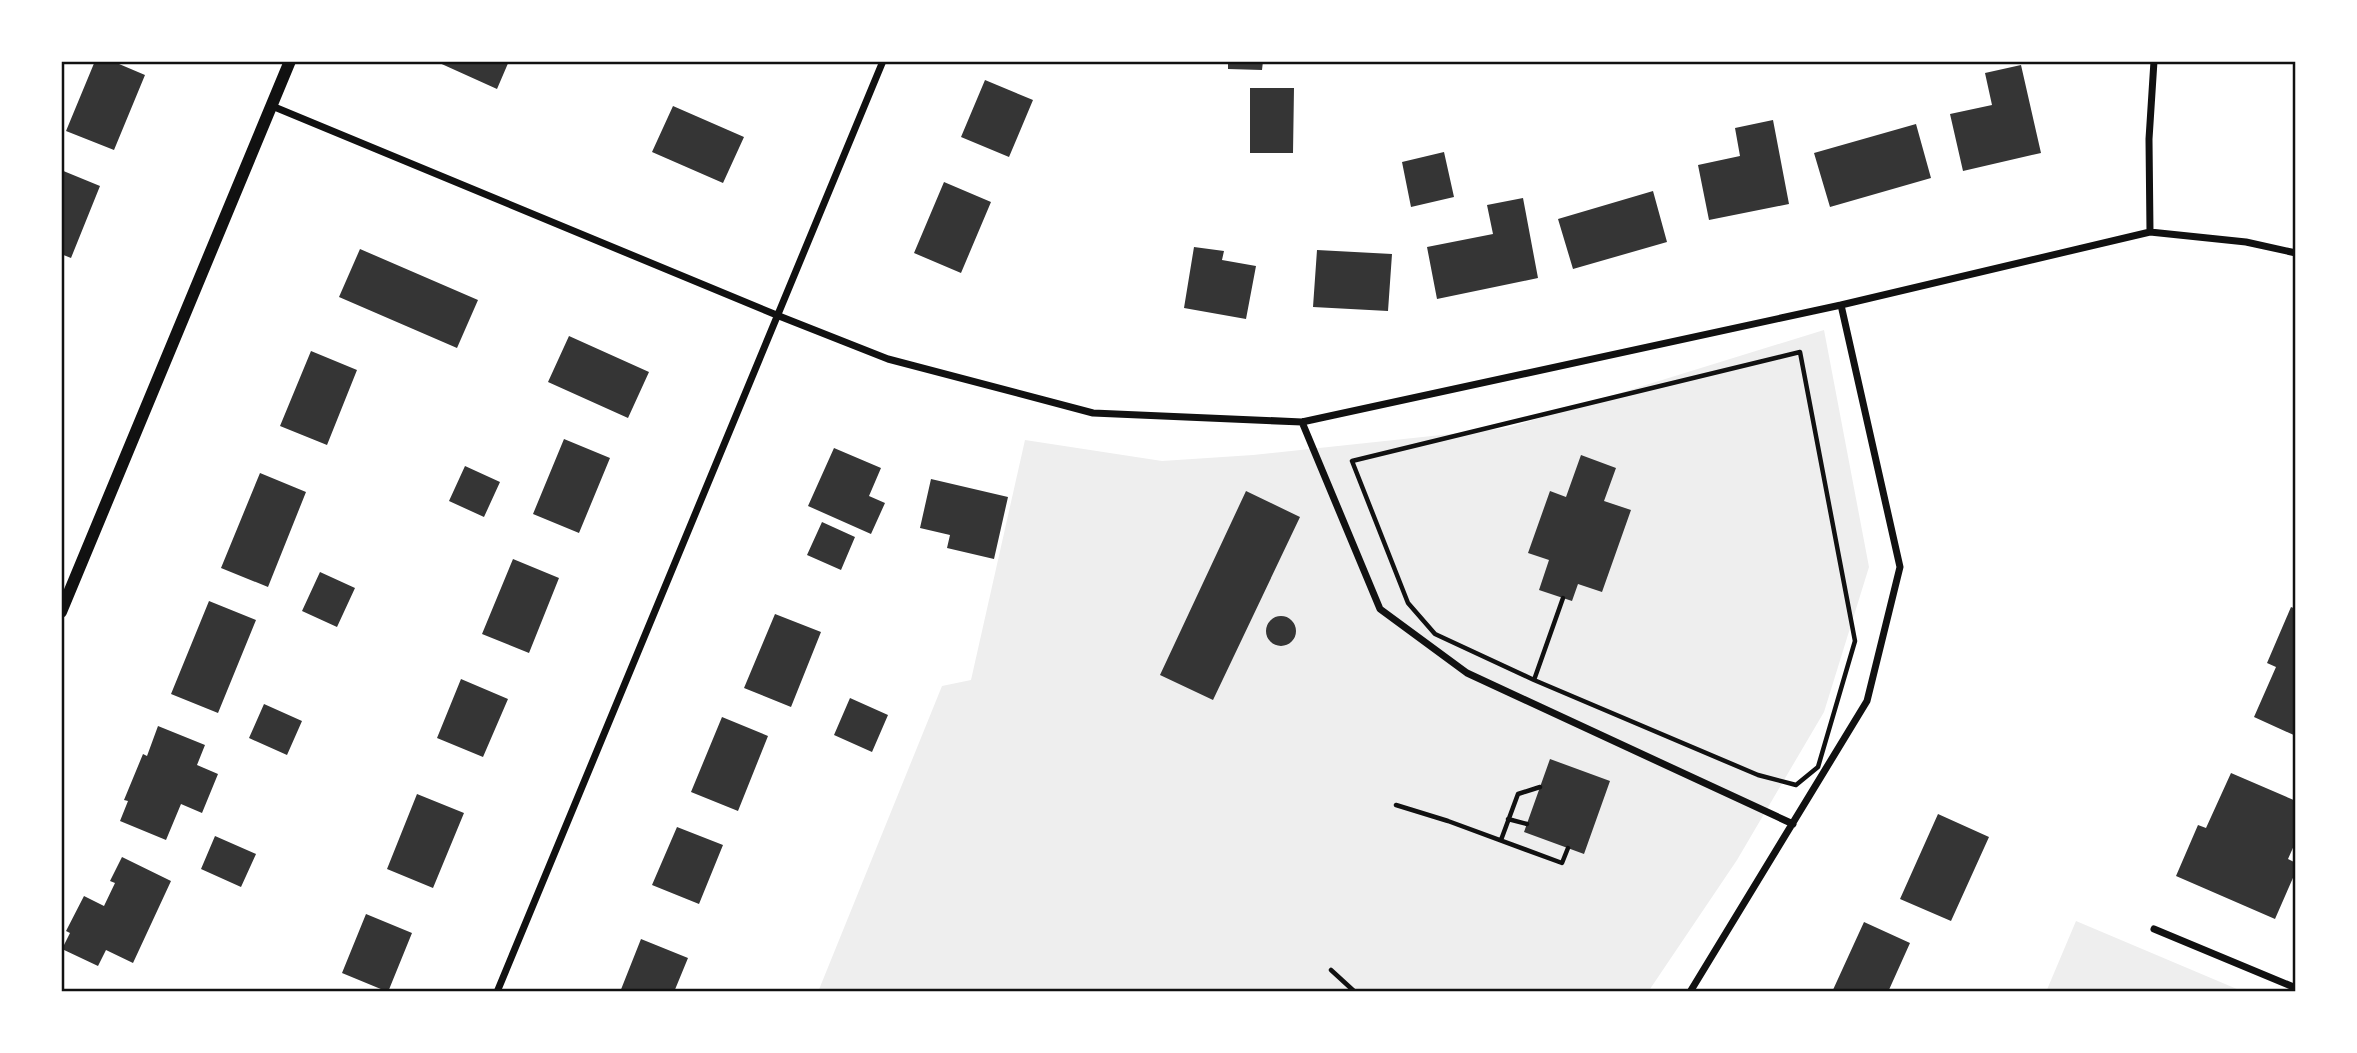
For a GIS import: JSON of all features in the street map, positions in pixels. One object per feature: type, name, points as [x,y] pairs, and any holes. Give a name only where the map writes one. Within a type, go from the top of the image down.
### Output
[{"type":"street","points":[[61,612],[290,61]]},
{"type":"street","points":[[497,992],[883,61]]},
{"type":"street","points":[[2150,232],[2149,139],[2154,61]]},
{"type":"street","points":[[272,106],[888,359],[1093,413],[1302,422],[1841,305],[2150,232],[2246,242],[2296,253]]},
{"type":"street","points":[[1690,992],[1867,701],[1900,567],[1841,305]]},
{"type":"street","points":[[1302,422],[1380,609],[1467,673],[1793,824]]},
{"type":"street","points":[[2154,929],[2296,988]]},
{"type":"path","points":[[1800,352],[1855,641],[1818,767],[1796,785],[1758,775],[1534,680],[1435,634],[1408,603],[1352,461],[1800,352]]},
{"type":"path","points":[[1534,680],[1563,598]]},
{"type":"path","points":[[1501,840],[1518,794],[1540,787]]},
{"type":"path","points":[[1396,805],[1562,863],[1568,848]]},
{"type":"path","points":[[1508,819],[1527,824]]},
{"type":"path","points":[[1331,970],[1355,992]]},
{"type":"shaded area","points":[[1824,330],[1869,567],[1824,712],[1737,860],[1648,992],[818,992],[942,686],[971,680],[1025,440],[1162,461],[1253,455],[1507,428]]},
{"type":"shaded area","points":[[2076,921],[2244,992],[2046,992]]},
{"type":"building","points":[[95,61],[112,61],[145,75],[114,150],[66,131]]},
{"type":"building","points":[[435,61],[509,61],[497,89]]},
{"type":"building","points":[[1228,61],[1263,61],[1262,70],[1228,69]]},
{"type":"building","points":[[2021,65],[2041,153],[1963,171],[1950,114],[1992,105],[1985,73]]},
{"type":"building","points":[[985,80],[1033,100],[1009,157],[961,137]]},
{"type":"building","points":[[1250,88],[1294,88],[1293,153],[1250,153]]},
{"type":"building","points":[[673,106],[744,137],[723,183],[652,152]]},
{"type":"building","points":[[1773,120],[1789,204],[1709,220],[1698,165],[1740,156],[1735,128]]},
{"type":"building","points":[[1916,124],[1931,178],[1830,207],[1814,153]]},
{"type":"building","points":[[1444,152],[1454,197],[1411,207],[1402,162]]},
{"type":"building","points":[[61,170],[100,186],[71,258],[61,254]]},
{"type":"building","points":[[944,182],[991,202],[961,273],[914,253]]},
{"type":"building","points":[[1653,191],[1667,242],[1573,269],[1558,219]]},
{"type":"building","points":[[1523,198],[1538,278],[1437,299],[1427,247],[1493,234],[1487,205]]},
{"type":"building","points":[[1194,247],[1224,251],[1222,260],[1256,266],[1246,319],[1184,308]]},
{"type":"building","points":[[360,249],[478,300],[457,348],[339,297]]},
{"type":"building","points":[[1317,250],[1392,254],[1388,311],[1313,307]]},
{"type":"building","points":[[569,336],[649,372],[628,418],[548,382]]},
{"type":"building","points":[[311,351],[357,370],[327,445],[280,426]]},
{"type":"building","points":[[564,439],[610,458],[579,533],[533,514]]},
{"type":"building","points":[[834,448],[881,468],[869,496],[885,503],[871,534],[808,506]]},
{"type":"building","points":[[1581,455],[1616,468],[1604,501],[1631,510],[1602,592],[1578,584],[1572,601],[1539,590],[1549,560],[1528,553],[1550,491],[1566,497]]},
{"type":"building","points":[[465,466],[500,482],[484,517],[449,501]]},
{"type":"building","points":[[260,473],[306,492],[268,587],[221,568]]},
{"type":"building","points":[[931,479],[1008,497],[994,559],[947,548],[950,535],[920,528]]},
{"type":"building","points":[[1246,491],[1300,517],[1213,700],[1160,675]]},
{"type":"building","points":[[822,522],[855,537],[841,570],[807,555]]},
{"type":"building","points":[[513,559],[559,578],[529,653],[482,634]]},
{"type":"building","points":[[320,572],[355,588],[337,627],[302,611]]},
{"type":"building","points":[[209,601],[256,620],[218,713],[171,694]]},
{"type":"building","points":[[2291,607],[2296,609],[2296,736],[2254,717],[2276,667],[2267,663]]},
{"type":"building","points":[[775,614],[821,632],[791,707],[744,688]]},
{"type":"building","points":[[1281,616],[1292,620],[1296,631],[1292,642],[1281,646],[1270,642],[1266,631],[1270,620]]},
{"type":"building","points":[[461,679],[508,699],[483,757],[437,738]]},
{"type":"building","points":[[850,698],[888,715],[872,752],[834,735]]},
{"type":"building","points":[[264,704],[302,721],[287,755],[249,738]]},
{"type":"building","points":[[722,717],[768,736],[738,811],[691,792]]},
{"type":"building","points":[[158,726],[205,745],[197,765],[218,774],[202,813],[181,804],[166,840],[120,821],[128,801],[124,800],[143,754],[147,756]]},
{"type":"building","points":[[1550,759],[1610,781],[1584,854],[1524,832]]},
{"type":"building","points":[[2231,773],[2296,801],[2296,841],[2288,859],[2296,863],[2296,871],[2275,919],[2176,876],[2198,825],[2206,828]]},
{"type":"building","points":[[417,794],[464,813],[433,888],[387,869]]},
{"type":"building","points":[[1938,814],[1989,837],[1951,921],[1900,899]]},
{"type":"building","points":[[677,827],[723,845],[699,904],[652,885]]},
{"type":"building","points":[[215,836],[256,854],[241,887],[201,869]]},
{"type":"building","points":[[122,857],[171,881],[133,963],[106,950],[98,966],[62,949],[70,933],[66,931],[84,896],[104,906],[115,883],[110,881]]},
{"type":"building","points":[[366,914],[412,933],[388,992],[342,973]]},
{"type":"building","points":[[1864,922],[1910,943],[1888,992],[1832,992]]},
{"type":"building","points":[[641,939],[688,958],[674,992],[620,992]]}]
